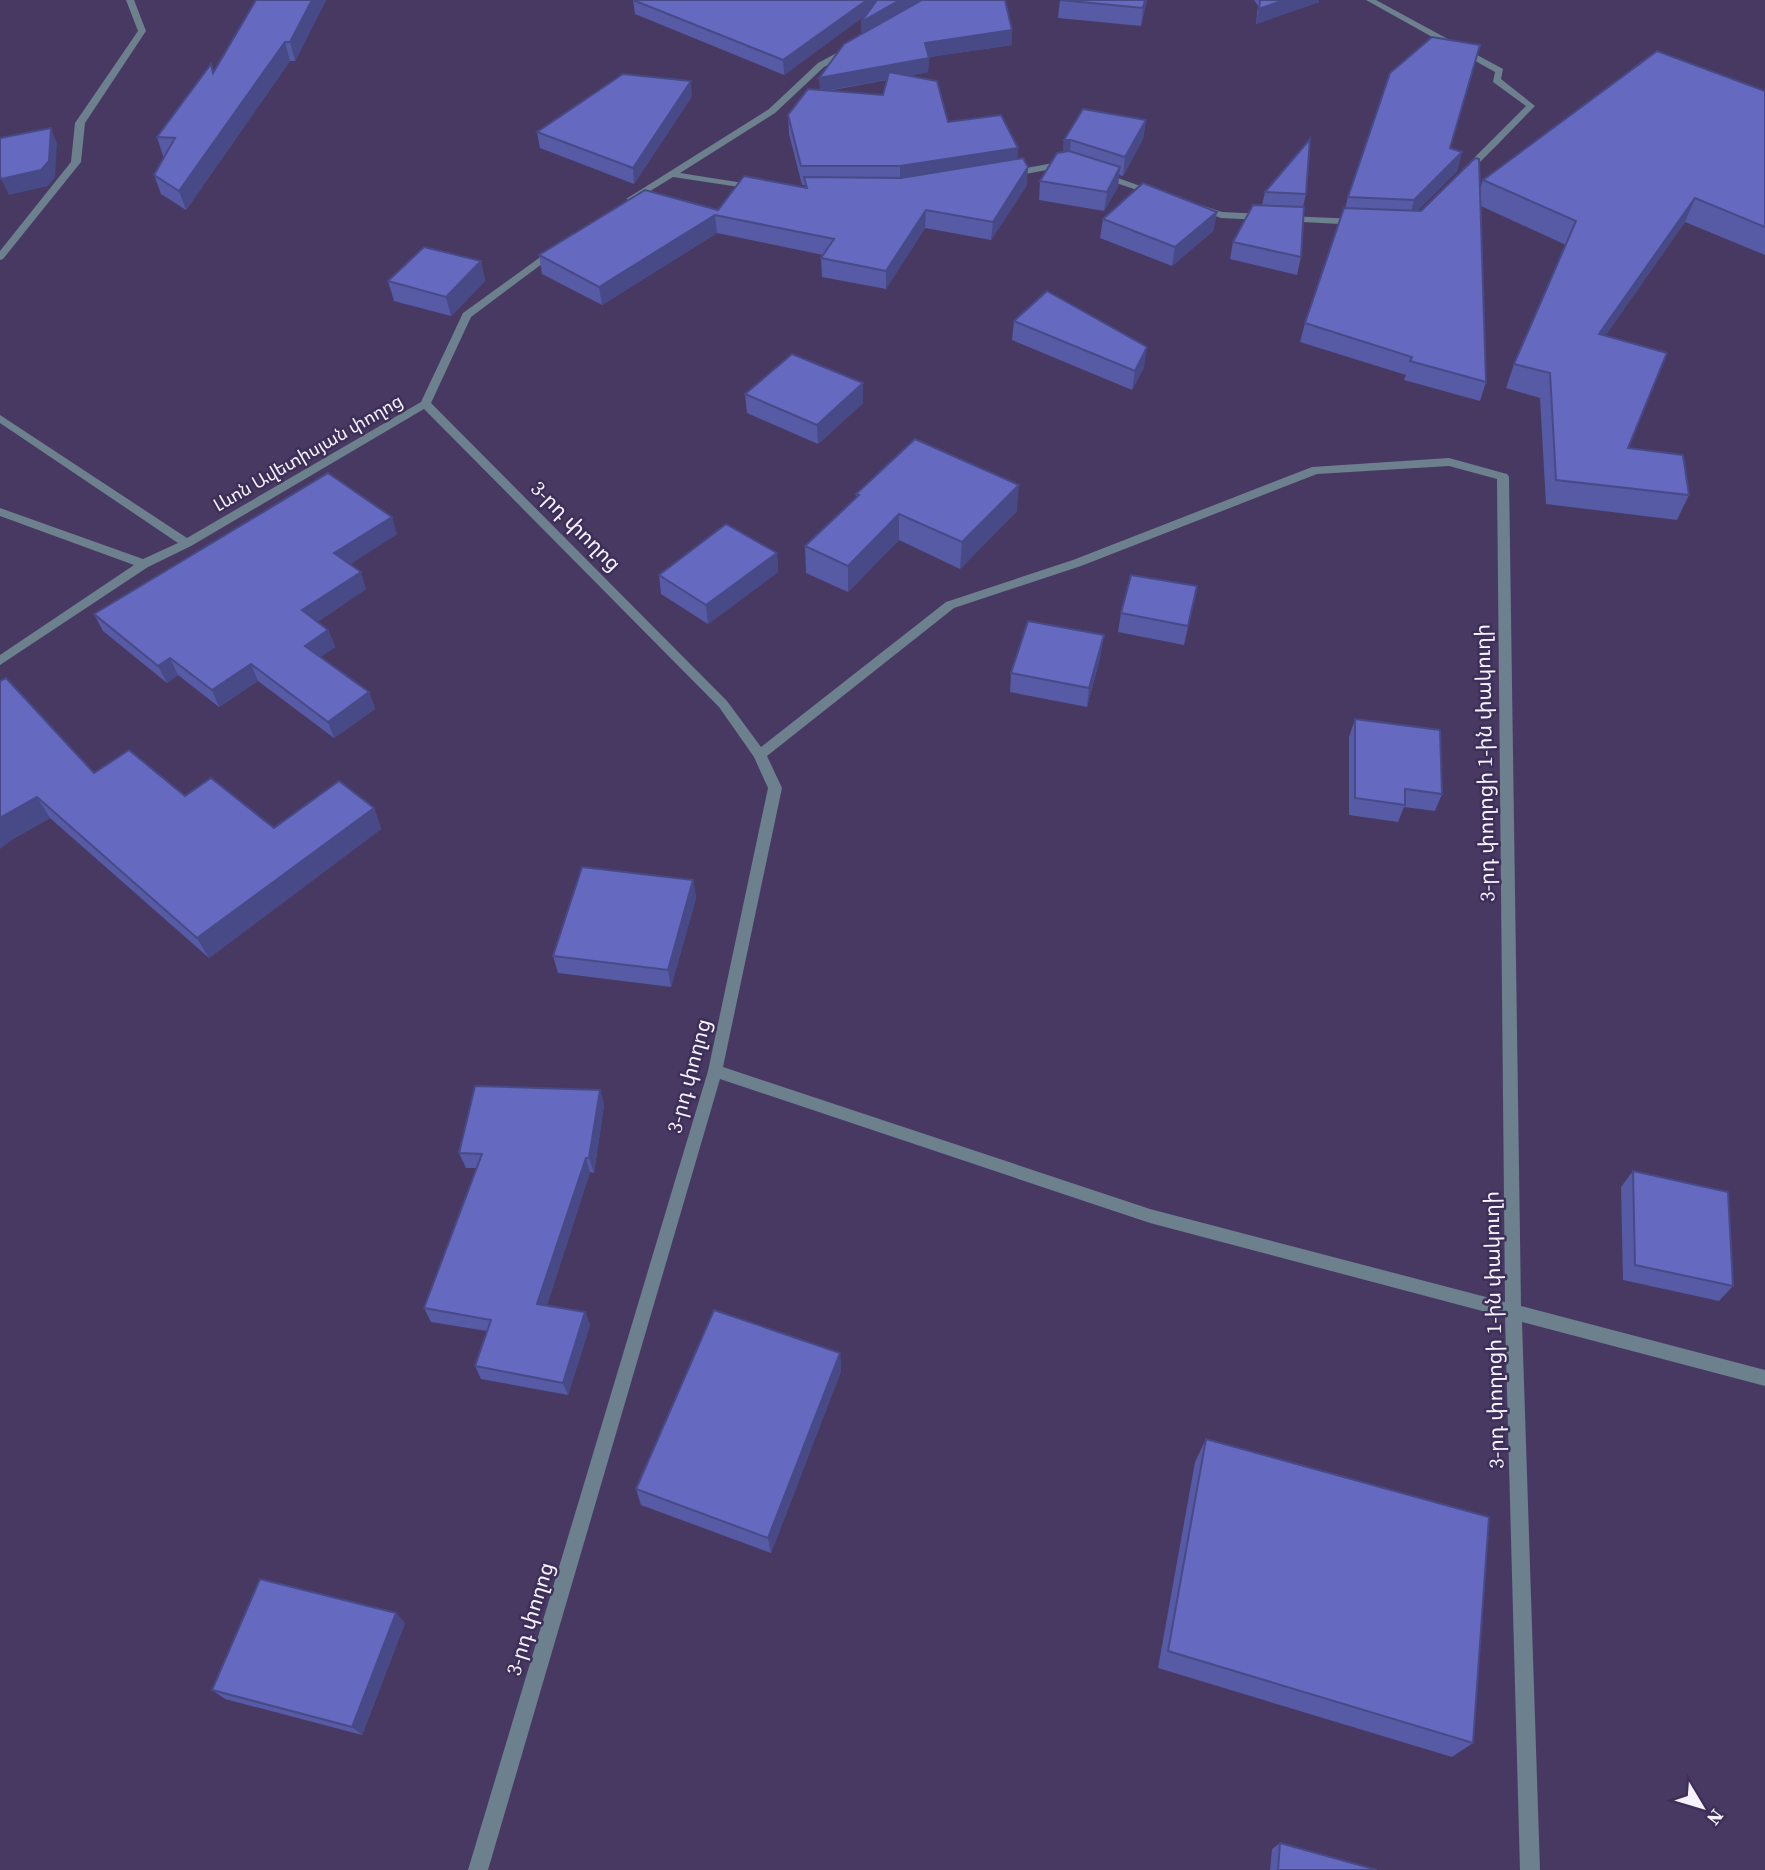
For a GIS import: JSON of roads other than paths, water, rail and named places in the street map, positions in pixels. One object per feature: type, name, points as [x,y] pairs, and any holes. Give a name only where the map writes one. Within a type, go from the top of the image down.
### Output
[{"type":"street","points":[[0,257],[76,162],[80,124],[142,31],[130,0]]},
{"type":"street","points":[[1370,0],[1500,71],[1496,80],[1531,106],[1457,180]]},
{"type":"street","points":[[620,206],[772,111],[821,65],[856,46]]},
{"type":"street","points":[[1003,174],[1068,164],[1081,168]]},
{"type":"street","points":[[1094,173],[1170,198]]},
{"type":"street","points":[[671,174],[765,190]]},
{"type":"street","points":[[1196,207],[1221,215],[1371,223]]},
{"type":"street","name":"Լևոն Ավետիսյան փողոց","points":[[0,662],[144,564],[187,543],[425,404],[467,314],[566,242]]},
{"type":"street","name":"3-րդ փողոց","points":[[425,404],[723,704],[760,755],[775,788],[715,1071],[478,1870]]},
{"type":"street","points":[[0,418],[187,543]]},
{"type":"street","name":"3-րդ փողոցի 1-ին փակուղի","points":[[760,755],[950,605],[1077,563],[1316,470],[1449,462],[1503,477],[1513,1311],[1530,1870]]},
{"type":"street","points":[[0,512],[144,564]]},
{"type":"street","points":[[715,1071],[1150,1216],[1765,1378]]}]
